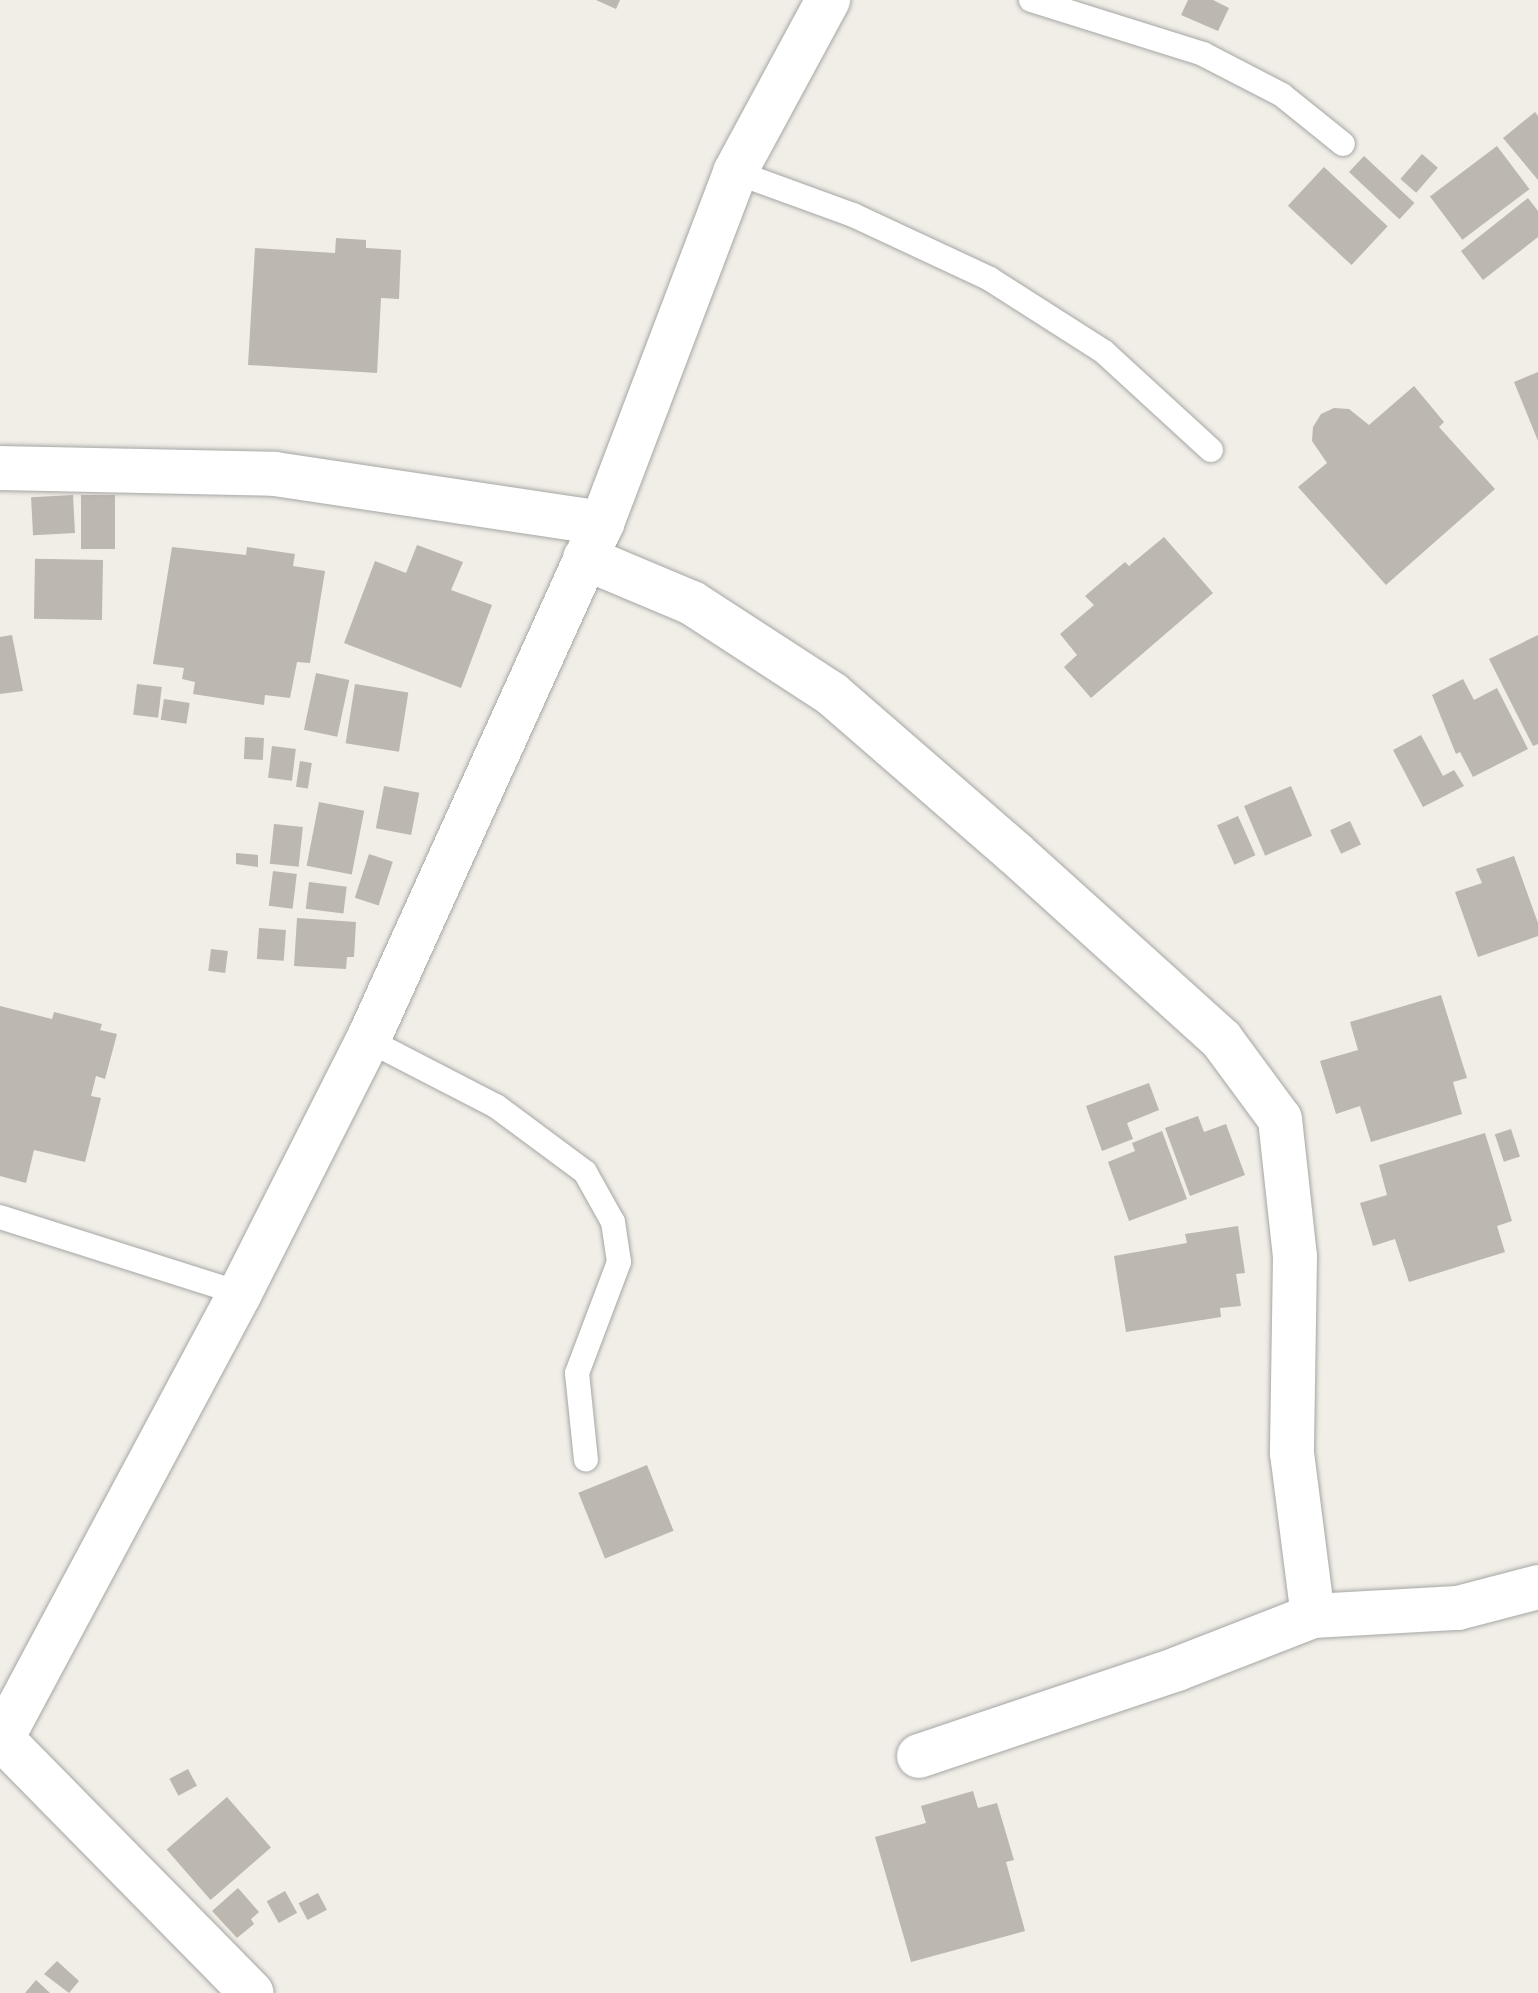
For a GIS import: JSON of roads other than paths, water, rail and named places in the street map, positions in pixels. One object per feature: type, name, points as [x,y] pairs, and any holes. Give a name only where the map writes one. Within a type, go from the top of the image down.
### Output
[{"type":"street","points":[[252,1993],[1,1740],[240,1293],[368,1040],[594,541],[735,172],[828,0]]},
{"type":"street","points":[[0,468],[275,474],[594,541],[832,694],[1015,853],[1221,1039],[1280,1119],[1295,1256],[1292,1453],[1313,1616]]},
{"type":"street","points":[[919,1756],[1177,1669],[1313,1616],[1458,1608],[1538,1587]]},
{"type":"lane","points":[[1031,0],[1203,54],[1282,95],[1343,144]]},
{"type":"lane","points":[[735,172],[853,215],[990,279],[1104,352],[1211,450]]},
{"type":"lane","points":[[368,1040],[496,1106],[585,1172],[613,1222],[619,1262],[577,1373],[586,1460]]},
{"type":"lane","points":[[0,1217],[240,1293]]}]
